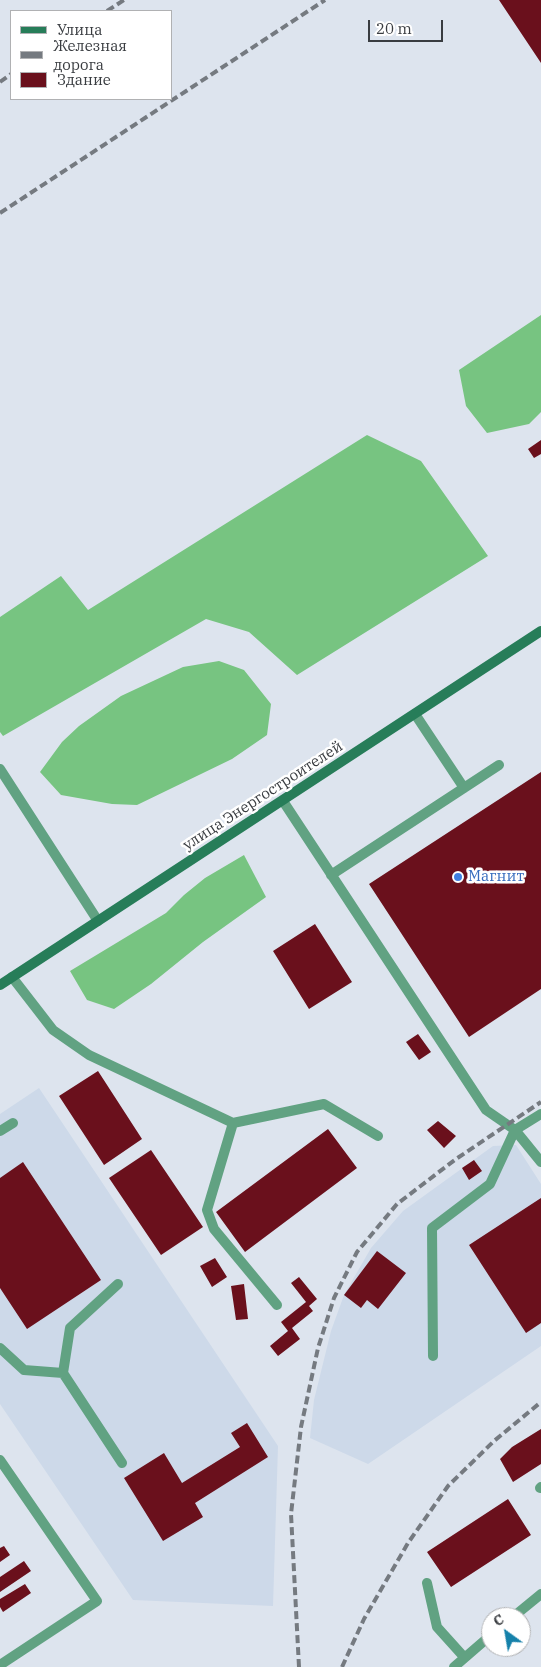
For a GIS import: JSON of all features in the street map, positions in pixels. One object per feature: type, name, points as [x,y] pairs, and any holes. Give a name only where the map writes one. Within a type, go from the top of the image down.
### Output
[{"type":"main road","name":"улица Энергостроителей","points":[[0,985],[541,631]]},
{"type":"lane","points":[[416,714],[464,788]]},
{"type":"lane","points":[[331,875],[499,765]]},
{"type":"lane","points":[[0,769],[98,921]]},
{"type":"lane","points":[[283,801],[486,1110],[515,1130],[541,1162]]},
{"type":"lane","points":[[12,977],[53,1030],[89,1055],[233,1123],[324,1104],[378,1136]]},
{"type":"lane","points":[[432,1356],[432,1228],[490,1184],[515,1130],[541,1114]]},
{"type":"lane","points":[[0,1131],[13,1123]]},
{"type":"lane","points":[[233,1123],[206,1210],[214,1229],[277,1305]]},
{"type":"lane","points":[[118,1284],[70,1328],[64,1373],[122,1463]]},
{"type":"lane","points":[[0,1348],[24,1370],[64,1373]]},
{"type":"lane","points":[[0,1460],[97,1602],[0,1665]]},
{"type":"lane","points":[[427,1583],[437,1627],[464,1658]]},
{"type":"lane","points":[[525,1607],[541,1594]]},
{"type":"lane","points":[[454,1667],[481,1644]]},
{"type":"shaded area","points":[[39,1088],[278,1446],[273,1606],[133,1600],[0,1404],[0,1114]]},
{"type":"shaded area","points":[[516,1145],[541,1184],[541,1346],[368,1464],[310,1438],[314,1400],[331,1331],[344,1295],[371,1248],[403,1211],[493,1146]]},
{"type":"green space","points":[[541,315],[541,412],[529,424],[487,433],[466,406],[459,370]]},
{"type":"green space","points":[[367,435],[421,461],[488,556],[297,675],[249,632],[206,619],[3,736],[0,732],[0,617],[61,576],[88,610]]},
{"type":"green space","points":[[219,661],[244,670],[271,704],[267,735],[232,759],[137,805],[112,804],[61,795],[40,772],[62,742],[79,726],[121,696],[183,667]]},
{"type":"green space","points":[[244,855],[266,897],[203,942],[151,984],[114,1009],[87,1000],[70,971],[166,913],[205,878]]},
{"type":"building","points":[[499,0],[541,0],[541,63]]},
{"type":"building","points":[[541,440],[541,454],[534,458],[528,449]]},
{"type":"building","points":[[541,772],[541,989],[469,1037],[369,884]]},
{"type":"building","points":[[315,924],[352,982],[309,1009],[273,951]]},
{"type":"building","points":[[418,1034],[431,1052],[419,1060],[406,1042]]},
{"type":"building","points":[[98,1071],[142,1139],[104,1165],[59,1096]]},
{"type":"building","points":[[438,1121],[456,1136],[444,1148],[427,1130]]},
{"type":"building","points":[[328,1129],[357,1168],[245,1252],[216,1212]]},
{"type":"building","points":[[151,1150],[203,1227],[161,1255],[109,1178]]},
{"type":"building","points":[[474,1160],[482,1171],[469,1180],[462,1168]]},
{"type":"building","points":[[23,1162],[101,1280],[27,1329],[0,1288],[0,1178]]},
{"type":"building","points":[[541,1198],[541,1323],[526,1333],[469,1245]]},
{"type":"building","points":[[377,1251],[406,1273],[378,1309],[367,1300],[361,1308],[344,1295]]},
{"type":"building","points":[[215,1258],[227,1277],[212,1287],[200,1266]]},
{"type":"building","points":[[299,1277],[317,1299],[309,1306],[313,1311],[292,1328],[300,1339],[278,1356],[270,1346],[288,1331],[281,1322],[306,1302],[291,1283]]},
{"type":"building","points":[[244,1284],[248,1319],[236,1320],[231,1286]]},
{"type":"building","points":[[247,1423],[268,1457],[195,1503],[203,1517],[163,1541],[124,1478],[164,1453],[182,1483],[240,1447],[231,1433]]},
{"type":"building","points":[[541,1429],[541,1464],[513,1482],[500,1459],[512,1447]]},
{"type":"building","points":[[508,1499],[531,1535],[451,1587],[427,1552]]},
{"type":"building","points":[[4,1546],[10,1555],[0,1562],[0,1548]]},
{"type":"building","points":[[24,1561],[31,1571],[0,1592],[0,1577]]},
{"type":"building","points":[[25,1584],[31,1593],[3,1612],[0,1607],[0,1599]]},
{"type":"railway","points":[[109,10],[124,0]]},
{"type":"railway","points":[[0,213],[325,0]]},
{"type":"railway","points":[[0,82],[10,75]]},
{"type":"railway","points":[[299,1667],[291,1514],[301,1427],[318,1348],[334,1298],[357,1252],[397,1204],[456,1159],[541,1102]]},
{"type":"railway","points":[[342,1667],[364,1619],[408,1543],[448,1486],[494,1441],[541,1402]]},
{"type":"place","name":"Магнит","points":[[458,877]]}]
